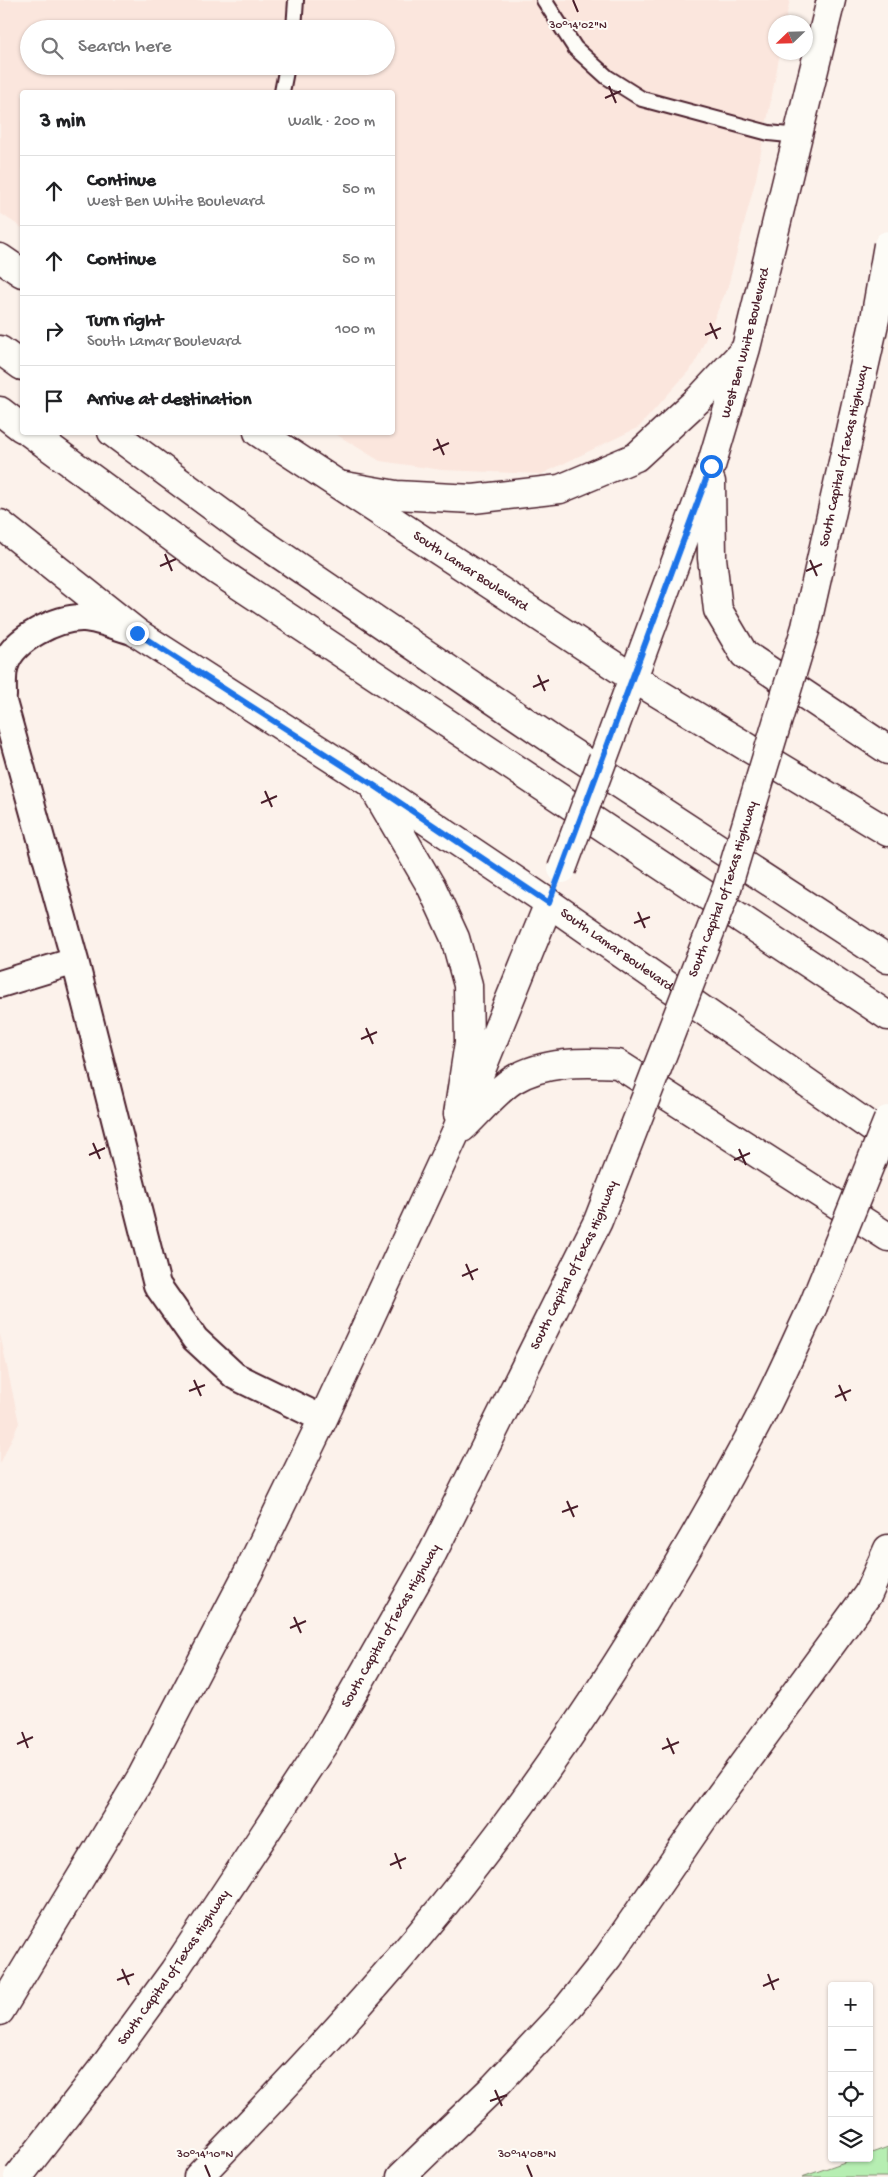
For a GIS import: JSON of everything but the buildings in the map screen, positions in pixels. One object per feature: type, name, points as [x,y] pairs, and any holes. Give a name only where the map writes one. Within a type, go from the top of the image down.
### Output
[{"type":"main road","name":"West Ben White Boulevard","points":[[633,678],[711,466],[746,348],[831,0]]},
{"type":"main road","name":"South Capital of Texas Highway","points":[[18,2177],[109,2060],[174,1971],[325,1742],[433,1552],[598,1220],[727,888],[806,627],[875,319],[888,245]]},
{"type":"main road","points":[[0,258],[20,272]]},
{"type":"main road","points":[[334,484],[396,494],[473,499],[560,489],[636,457],[699,399],[746,348]]},
{"type":"main road","points":[[0,350],[20,365]]},
{"type":"main road","points":[[0,411],[20,426]]},
{"type":"main road","points":[[33,435],[215,569],[888,1016]]},
{"type":"main road","points":[[116,435],[310,576],[554,740],[888,959]]},
{"type":"main road","name":"South Lamar Boulevard","points":[[262,435],[334,484],[633,678],[888,832]]},
{"type":"main road","points":[[711,466],[712,558],[718,610],[744,654],[888,750]]},
{"type":"main road","name":"South Lamar Boulevard","points":[[0,524],[137,633],[372,784],[549,903],[888,1138]]},
{"type":"main road","points":[[0,2011],[142,1776],[249,1571],[323,1419],[455,1134],[549,903],[633,678]]},
{"type":"main road","points":[[372,784],[436,896],[455,938],[468,984],[469,1042],[455,1134]]},
{"type":"main road","points":[[455,1134],[513,1080],[548,1066],[582,1062],[618,1064],[888,1238]]},
{"type":"main road","points":[[198,2177],[371,1991],[417,1938],[479,1859],[564,1743],[643,1622],[702,1524],[756,1424],[813,1306],[888,1120]]},
{"type":"main road","points":[[401,2177],[493,2088],[565,2011],[608,1958],[703,1820],[878,1586],[888,1549]]},
{"type":"street","points":[[137,633],[84,618],[55,622],[33,634],[13,651],[5,666],[1,694],[74,961],[157,1286],[195,1339],[235,1376],[323,1419]]},
{"type":"street","points":[[0,984],[74,961]]},
{"type":"lane","points":[[295,20],[296,0]]},
{"type":"lane","points":[[544,0],[575,48],[606,77],[642,99],[769,133],[798,136]]},
{"type":"lane","points":[[282,90],[286,75]]},
{"type":"shaded area","points":[[0,0],[790,0],[787,15],[768,15],[768,60],[779,60],[756,178],[728,286],[695,364],[639,427],[542,474],[442,470],[380,461],[337,435],[395,435],[395,90],[20,90],[20,227],[0,213]]},
{"type":"shaded area","points":[[0,1334],[19,1423],[0,1464]]},
{"type":"green space","points":[[888,2147],[888,2177],[802,2177],[845,2162],[873,2162],[873,2153]]},
{"type":"route","points":[[137,633],[372,784],[549,903],[711,466]]}]
